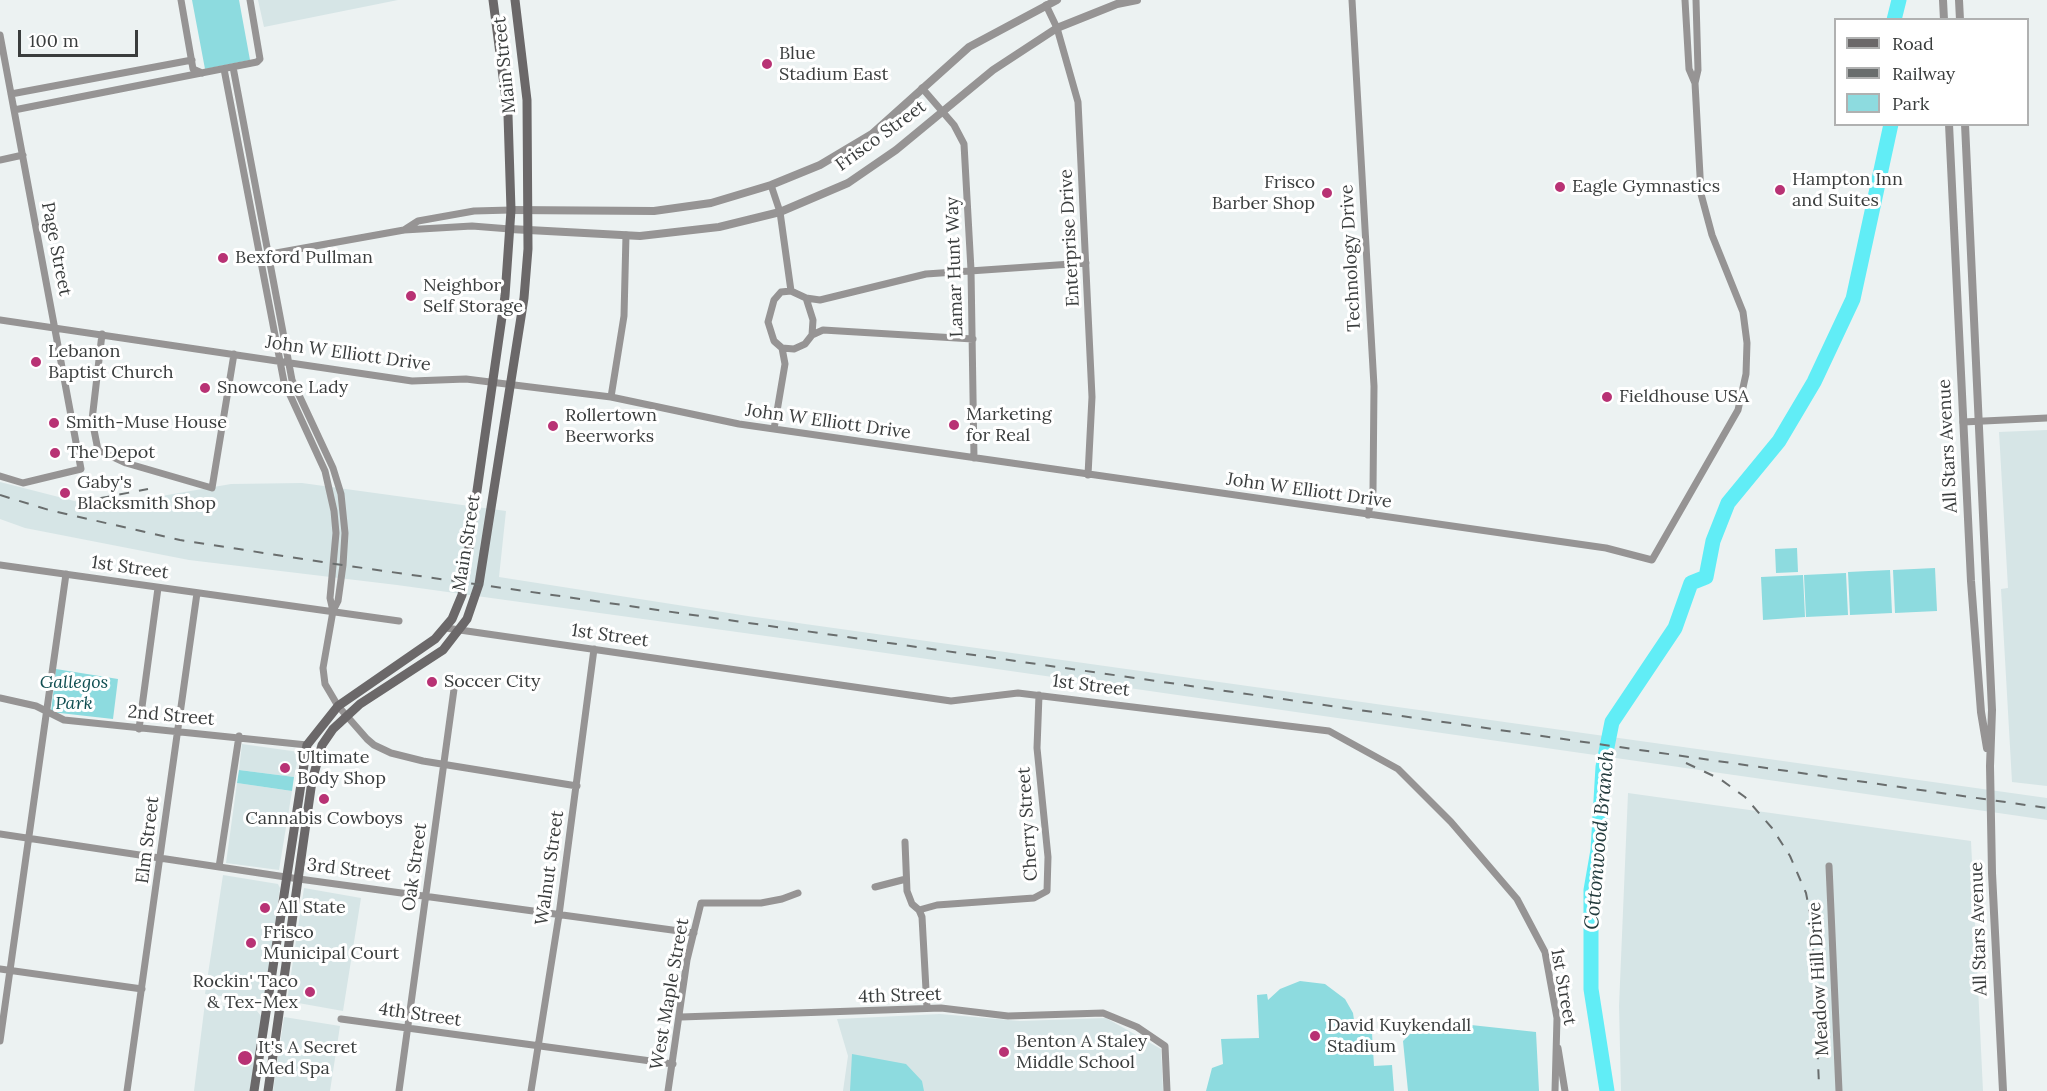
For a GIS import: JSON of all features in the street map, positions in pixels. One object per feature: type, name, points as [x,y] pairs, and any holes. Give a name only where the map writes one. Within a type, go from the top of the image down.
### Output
[{"type":"main road","name":"Main Street","points":[[254,1091],[307,745],[319,726],[338,706],[412,658],[446,628],[462,595],[494,381],[511,210],[508,115],[493,0]]},
{"type":"main road","name":"Main Street","points":[[268,1091],[316,761],[322,745],[346,716],[443,650],[461,630],[472,607],[479,584],[524,298],[529,231],[527,100],[515,0]]},
{"type":"street","points":[[181,0],[193,69],[202,73]]},
{"type":"street","points":[[14,110],[257,62],[260,59],[250,0]]},
{"type":"street","name":"Frisco Street","points":[[404,230],[418,221],[474,210],[654,211],[711,203],[771,185],[820,165],[872,134],[969,46],[1057,0]]},
{"type":"street","name":"Frisco Street","points":[[263,255],[404,230],[472,226],[626,235],[719,227],[780,212],[848,183],[896,150],[993,70],[1057,28],[1117,3],[1137,0]]},
{"type":"street","name":"Technology Drive","points":[[1352,0],[1374,386],[1373,491],[1368,515]]},
{"type":"street","points":[[1685,0],[1689,69],[1695,83]]},
{"type":"street","points":[[1695,83],[1698,70],[1696,0]]},
{"type":"street","points":[[1943,0],[1944,18]]},
{"type":"street","points":[[1959,0],[1960,18]]},
{"type":"street","name":"Enterprise Drive","points":[[1046,5],[1057,28],[1078,102],[1092,397],[1088,475]]},
{"type":"street","name":"Page Street","points":[[0,35],[81,469],[23,483],[0,476]]},
{"type":"street","points":[[11,94],[192,60]]},
{"type":"street","points":[[232,67],[284,382],[325,471],[331,493],[336,533],[330,598],[333,610]]},
{"type":"street","points":[[224,69],[292,380],[333,468],[340,494],[345,533],[344,554],[338,602],[333,610],[322,674],[325,684],[346,716],[374,745],[391,753],[443,765],[577,786]]},
{"type":"street","points":[[99,77],[102,93]]},
{"type":"street","name":"John W Elliott Drive","points":[[0,320],[412,381],[466,379],[494,381],[611,397],[690,416],[1606,548],[1652,560],[1738,410],[1746,374],[1748,344],[1743,312],[1712,235],[1701,194],[1695,83]]},
{"type":"street","name":"Lamar Hunt Way","points":[[922,88],[954,125],[964,144],[971,270],[974,458]]},
{"type":"street","name":"All Stars Avenue","points":[[1949,126],[1976,648],[1981,712],[1990,766]]},
{"type":"street","name":"All Stars Avenue","points":[[1965,126],[1992,710],[1990,766],[2003,1091]]},
{"type":"street","points":[[0,160],[23,155]]},
{"type":"street","points":[[771,185],[780,212],[786,271],[791,291]]},
{"type":"street","points":[[611,397],[624,316],[626,235]]},
{"type":"street","points":[[1955,256],[1972,256]]},
{"type":"street","points":[[782,292],[791,291],[806,298],[820,300],[926,274],[1086,263]]},
{"type":"street","points":[[774,429],[785,363],[782,348],[770,334],[768,322],[774,300],[782,292],[786,271]]},
{"type":"street","points":[[806,298],[813,320],[812,335]]},
{"type":"street","points":[[811,310],[820,300]]},
{"type":"street","points":[[813,320],[823,330]]},
{"type":"street","points":[[785,363],[794,349],[804,344],[812,335],[823,330],[973,339]]},
{"type":"street","points":[[102,334],[92,420],[98,450],[126,463],[212,488],[234,354]]},
{"type":"street","points":[[782,348],[794,349]]},
{"type":"street","points":[[1963,422],[2047,418]]},
{"type":"street","name":"1st Street","points":[[0,565],[399,621]]},
{"type":"street","points":[[0,1041],[66,574]]},
{"type":"street","points":[[139,729],[158,588]]},
{"type":"street","name":"Elm Street","points":[[127,1091],[197,593]]},
{"type":"street","name":"1st Street","points":[[446,628],[951,701],[990,694],[1039,695],[1329,731],[1398,769],[1451,822],[1517,899],[1545,952],[1557,1018],[1555,1091]]},
{"type":"street","points":[[1976,648],[1989,647]]},
{"type":"street","name":"Walnut Street","points":[[531,1091],[559,915],[594,650]]},
{"type":"street","name":"Oak Street","points":[[399,1091],[455,682]]},
{"type":"street","name":"Cherry Street","points":[[919,910],[937,905],[1034,898],[1047,891],[1048,857],[1037,748],[1039,695]]},
{"type":"street","name":"2nd Street","points":[[0,698],[46,709],[64,720],[176,733],[239,736],[307,745]]},
{"type":"street","points":[[219,867],[239,736]]},
{"type":"street","name":"3rd Street","points":[[0,834],[299,879],[694,933]]},
{"type":"street","points":[[905,842],[906,879],[912,904],[919,910],[924,935],[927,1008]]},
{"type":"street","name":"Meadow Hill Drive","points":[[1829,866],[1839,1091]]},
{"type":"street","points":[[875,887],[906,879]]},
{"type":"street","name":"West Maple Street","points":[[668,1091],[681,1017],[687,960],[701,903],[761,903],[798,893]]},
{"type":"street","points":[[0,969],[142,989]]},
{"type":"street","name":"4th Street","points":[[681,1017],[927,1008],[1008,1016],[1103,1013],[1119,1018],[1158,1039],[1165,1046],[1167,1091]]},
{"type":"street","name":"4th Street","points":[[341,1019],[673,1064]]},
{"type":"street","name":"1st Street","points":[[1557,1043],[1563,1071],[1564,1091]]},
{"type":"shaded area","points":[[258,0],[398,0],[264,27]]},
{"type":"shaded area","points":[[2047,430],[2047,786],[2012,782],[2001,589],[2008,588],[1999,432]]},
{"type":"shaded area","points":[[0,482],[98,507],[231,484],[302,483],[506,511],[499,577],[748,616],[2047,798],[2047,820],[795,640],[397,585],[189,560],[25,528],[0,519]]},
{"type":"shaded area","points":[[242,744],[299,752],[294,777],[239,770]]},
{"type":"shaded area","points":[[237,783],[292,791],[279,870],[226,863]]},
{"type":"shaded area","points":[[1628,793],[1971,841],[1983,1091],[1621,1091],[1619,1006]]},
{"type":"shaded area","points":[[223,875],[278,884],[280,888],[265,995],[259,1001],[205,994]]},
{"type":"shaded area","points":[[304,888],[361,898],[343,1011],[287,1001]]},
{"type":"shaded area","points":[[205,1003],[257,1011],[261,1016],[250,1091],[194,1091]]},
{"type":"shaded area","name":"Benton A Staley Middle School","points":[[940,1014],[1020,1021],[1106,1018],[1161,1049],[1163,1091],[843,1091],[848,1056],[837,1019]]},
{"type":"shaded area","points":[[284,1017],[340,1026],[330,1091],[273,1091]]},
{"type":"green space","points":[[192,0],[239,0],[250,60],[205,69]]},
{"type":"green space","points":[[1797,548],[1798,572],[1776,573],[1775,549]]},
{"type":"green space","points":[[1935,568],[1937,611],[1895,613],[1893,570]]},
{"type":"green space","points":[[1890,570],[1892,613],[1850,615],[1848,572]]},
{"type":"green space","points":[[1846,573],[1848,615],[1806,617],[1804,575]]},
{"type":"green space","points":[[1803,575],[1805,617],[1763,620],[1761,577]]},
{"type":"green space","name":"Gallegos Park","points":[[56,669],[118,679],[113,719],[51,712]]},
{"type":"green space","points":[[239,770],[294,777],[292,791],[237,783]]},
{"type":"green space","name":"David Kuykendall Stadium","points":[[1300,981],[1325,984],[1345,999],[1353,1013],[1356,1034],[1372,1033],[1374,1066],[1392,1065],[1394,1091],[1206,1091],[1212,1068],[1223,1064],[1221,1039],[1259,1038],[1257,995],[1267,994],[1268,1000],[1280,989]]},
{"type":"green space","points":[[1471,1025],[1536,1032],[1539,1091],[1408,1091],[1403,1041],[1416,1028]]},
{"type":"green space","points":[[852,1054],[906,1064],[922,1081],[924,1091],[850,1091]]},
{"type":"waterway","name":"Cottonwood Branch","points":[[1894,18],[1899,0]]},
{"type":"waterway","name":"Cottonwood Branch","points":[[1607,1091],[1591,989],[1591,890],[1598,850],[1603,767],[1612,722],[1675,628],[1691,583],[1706,577],[1713,541],[1728,503],[1779,441],[1814,382],[1853,299],[1891,126]]},
{"type":"railway","points":[[80,502],[148,489]]},
{"type":"railway","points":[[0,495],[49,510],[180,540],[335,564],[2047,808]]},
{"type":"railway","points":[[1686,763],[1720,779],[1745,797],[1772,828],[1790,856],[1806,893],[1812,924],[1819,1085]]},
{"type":"place","name":"Blue Stadium East","points":[[767,64]]},
{"type":"place","name":"Eagle Gymnastics","points":[[1560,187]]},
{"type":"place","name":"Hampton Inn and Suites","points":[[1780,190]]},
{"type":"place","name":"Frisco Barber Shop","points":[[1327,193]]},
{"type":"place","name":"Bexford Pullman","points":[[223,258]]},
{"type":"place","name":"Neighbor Self Storage","points":[[411,296]]},
{"type":"place","name":"Lebanon Baptist Church","points":[[36,362]]},
{"type":"place","name":"Snowcone Lady","points":[[205,388]]},
{"type":"place","name":"Fieldhouse USA","points":[[1607,397]]},
{"type":"place","name":"Smith-Muse House","points":[[54,423]]},
{"type":"place","name":"Marketing for Real","points":[[954,425]]},
{"type":"place","name":"Rollertown Beerworks","points":[[553,426]]},
{"type":"place","name":"The Depot","points":[[55,453]]},
{"type":"place","name":"Gaby's Blacksmith Shop","points":[[65,493]]},
{"type":"place","name":"Soccer City","points":[[432,682]]},
{"type":"place","name":"Ultimate Body Shop","points":[[285,768]]},
{"type":"place","name":"Cannabis Cowboys","points":[[324,799]]},
{"type":"place","name":"All State","points":[[265,908]]},
{"type":"place","name":"Frisco Municipal Court","points":[[251,943]]},
{"type":"place","name":"Rockin' Taco & Tex-Mex","points":[[310,992]]},
{"type":"place","name":"David Kuykendall Stadium","points":[[1315,1036]]},
{"type":"place","name":"Benton A Staley Middle School","points":[[1004,1052]]},
{"type":"place","name":"It's A Secret Med Spa","points":[[245,1058]]}]
